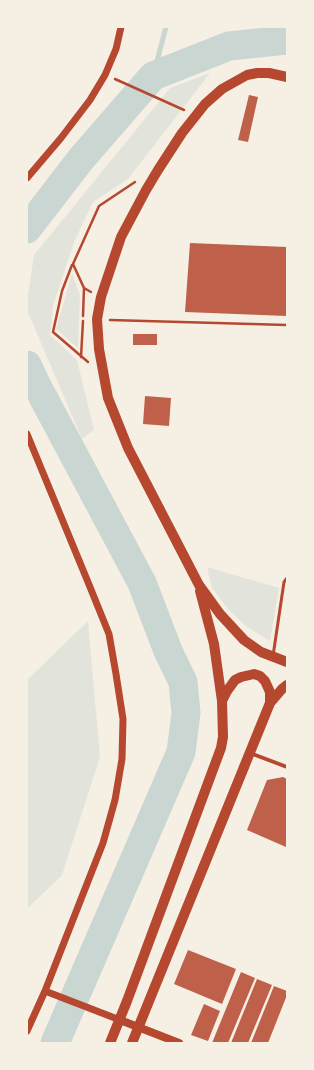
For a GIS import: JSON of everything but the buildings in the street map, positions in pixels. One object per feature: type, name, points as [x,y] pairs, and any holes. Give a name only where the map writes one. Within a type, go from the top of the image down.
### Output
[{"type":"main road","points":[[287,77],[269,73],[247,74],[222,89],[204,104],[182,133],[158,170],[121,237],[101,297],[97,320],[99,349],[108,398],[128,448],[199,586],[220,614],[244,640],[261,652],[287,662]]},
{"type":"main road","points":[[110,1043],[120,1020],[221,748],[223,737],[222,701],[214,644],[199,586]]},
{"type":"main road","points":[[222,701],[227,691],[236,680],[240,677],[254,674],[265,680],[270,692],[270,703]]},
{"type":"main road","points":[[132,1043],[270,703],[287,685]]},
{"type":"main road","points":[[120,1020],[179,1043]]},
{"type":"street","points":[[27,178],[61,138],[90,100],[106,75],[116,49],[120,27]]},
{"type":"street","points":[[27,434],[109,634],[123,719],[122,759],[113,807],[103,843],[45,991],[27,1031]]},
{"type":"street","points":[[250,753],[287,767]]},
{"type":"street","points":[[45,991],[120,1020]]},
{"type":"lane","points":[[273,657],[284,582],[287,578]]},
{"type":"path","points":[[106,75],[196,115]]},
{"type":"path","points":[[103,373],[81,357],[53,332],[62,291],[99,206],[135,182],[158,170]]},
{"type":"path","points":[[73,264],[84,288],[101,297]]},
{"type":"path","points":[[97,320],[287,325]]},
{"type":"shaded area","points":[[210,73],[128,179],[93,202],[74,242],[53,306],[50,335],[77,360],[94,430],[82,439],[27,310],[34,255],[170,88]]},
{"type":"shaded area","points":[[72,273],[80,295],[78,348],[56,329]]},
{"type":"shaded area","points":[[207,567],[279,588],[270,641],[247,627],[228,609],[212,588]]},
{"type":"shaded area","points":[[88,621],[100,757],[62,875],[27,909],[27,680]]},
{"type":"waterway","points":[[153,76],[166,27]]},
{"type":"waterway","points":[[27,229],[81,159],[153,76],[229,46],[287,40]]},
{"type":"waterway","points":[[27,365],[142,583],[168,651],[183,682],[186,713],[181,752],[55,1043]]}]
